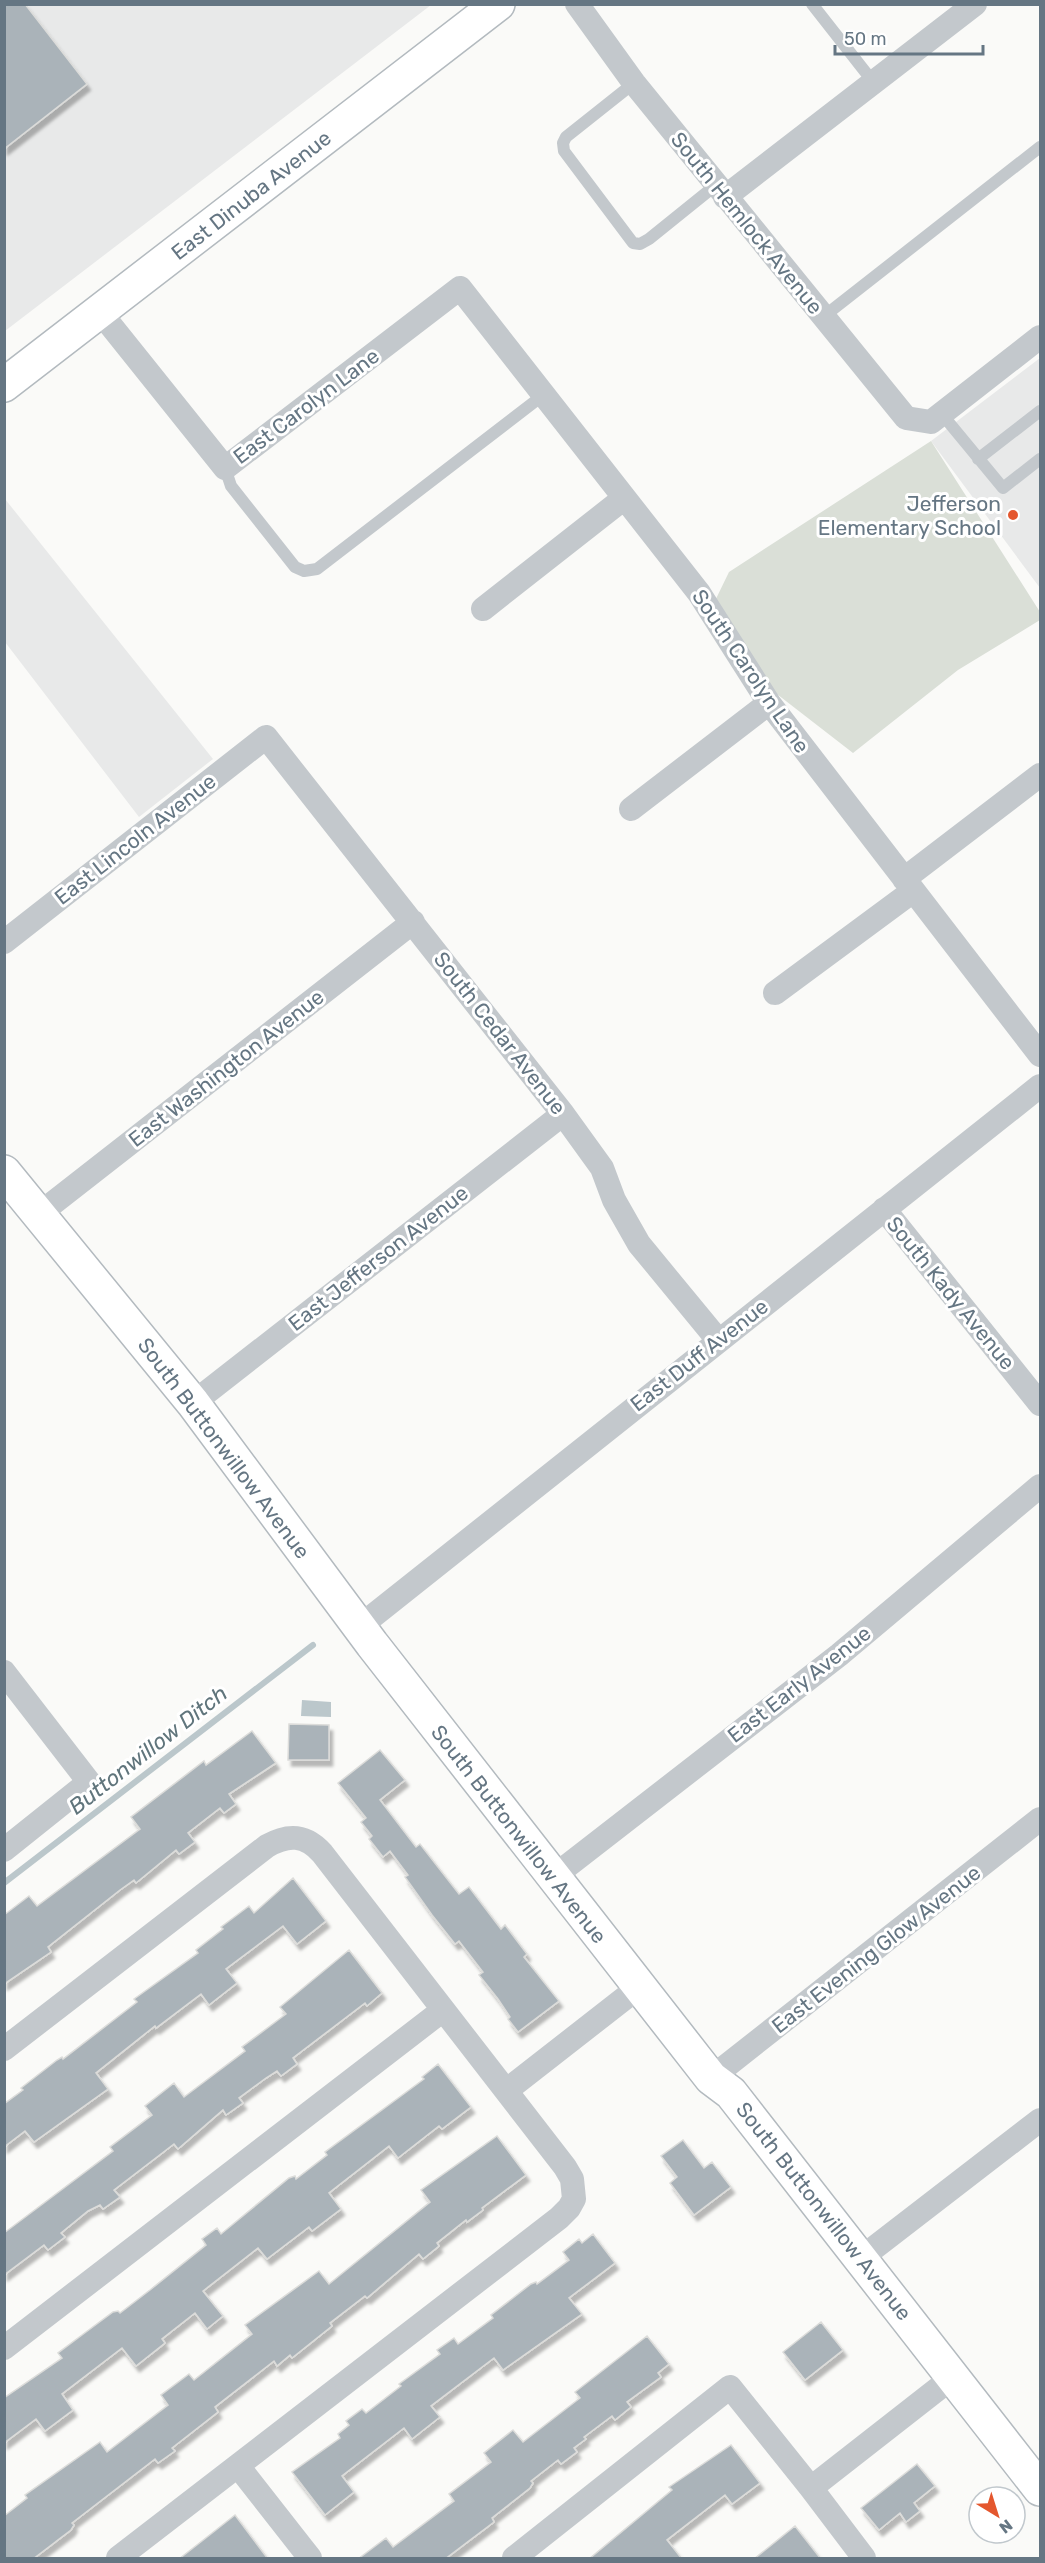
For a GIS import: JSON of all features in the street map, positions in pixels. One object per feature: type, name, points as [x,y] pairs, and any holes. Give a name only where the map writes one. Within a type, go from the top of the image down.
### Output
[{"type":"street","name":"East Dinuba Avenue","points":[[4,385],[498,4]]},
{"type":"street","name":"South Hemlock Avenue","points":[[578,4],[634,83],[906,418],[936,418]]},
{"type":"street","points":[[721,191],[874,83],[975,4]]},
{"type":"street","name":"East Carolyn Lane","points":[[100,312],[225,468],[460,288]]},
{"type":"street","name":"South Carolyn Lane","points":[[460,288],[542,396],[699,593],[769,703],[1041,1055]]},
{"type":"street","points":[[936,418],[1041,337]]},
{"type":"street","points":[[483,609],[623,499]]},
{"type":"street","points":[[631,809],[769,703]]},
{"type":"street","name":"South Cedar Avenue","points":[[266,737],[563,1114],[602,1168],[614,1200],[639,1244],[718,1340]]},
{"type":"street","name":"East Lincoln Avenue","points":[[4,942],[266,737]]},
{"type":"street","points":[[775,993],[1041,775]]},
{"type":"street","name":"East Washington Avenue","points":[[39,1214],[413,922]]},
{"type":"street","name":"East Duff Avenue","points":[[359,1627],[1041,1086]]},
{"type":"street","name":"East Jefferson Avenue","points":[[193,1403],[563,1114]]},
{"type":"street","name":"South Buttonwillow Avenue","points":[[4,1172],[193,1403],[359,1627],[639,1988],[711,2078],[731,2093],[1041,2489]]},
{"type":"street","name":"South Kady Avenue","points":[[884,1209],[1041,1404]]},
{"type":"street","name":"East Early Avenue","points":[[553,1877],[839,1655],[1041,1486]]},
{"type":"street","points":[[4,1672],[89,1782],[4,1850]]},
{"type":"street","name":"East Evening Glow Avenue","points":[[711,2078],[1041,1819]]},
{"type":"street","points":[[4,2049],[267,1846],[290,1837],[301,1838],[317,1848],[507,2090],[572,2179],[574,2199],[569,2208],[118,2559]]},
{"type":"street","points":[[507,2090],[639,1988]]},
{"type":"street","points":[[4,2348],[443,2010]]},
{"type":"street","points":[[861,2258],[1041,2120]]},
{"type":"street","points":[[811,2488],[953,2378]]},
{"type":"street","points":[[514,2559],[730,2387],[811,2488],[864,2559]]},
{"type":"street","points":[[238,2466],[310,2559]]},
{"type":"lane","points":[[812,4],[874,83]]},
{"type":"lane","points":[[634,83],[566,137],[563,143],[564,151],[633,243],[640,244],[649,239],[721,191]]},
{"type":"lane","points":[[823,317],[1041,147]]},
{"type":"lane","points":[[225,468],[231,486],[295,567],[304,571],[317,569],[542,396]]},
{"type":"lane","points":[[978,459],[1041,411]]},
{"type":"lane","points":[[936,418],[978,459],[1003,488],[1041,459]]},
{"type":"shaded area","points":[[5,5],[431,5],[5,331]]},
{"type":"shaded area","name":"Jefferson Elementary School","points":[[1040,358],[1040,588],[931,441]]},
{"type":"shaded area","points":[[931,441],[1040,612],[1040,620],[958,670],[853,753],[742,667],[712,607],[729,572]]},
{"type":"shaded area","points":[[5,499],[213,759],[139,817],[5,642]]},
{"type":"shaded area","points":[[302,1700],[331,1702],[331,1717],[301,1716]]},
{"type":"building","points":[[4,4],[25,4],[87,84],[4,149]]},
{"type":"building","points":[[289,1724],[329,1725],[329,1760],[288,1760]]},
{"type":"building","points":[[252,1731],[276,1763],[229,1794],[236,1804],[224,1813],[220,1808],[188,1833],[195,1842],[179,1854],[176,1850],[136,1883],[134,1880],[120,1890],[48,1947],[51,1952],[4,1984],[4,1915],[29,1896],[37,1906],[140,1829],[131,1817],[204,1761],[206,1765]]},
{"type":"building","points":[[380,1750],[405,1780],[380,1800],[416,1847],[420,1844],[459,1894],[469,1887],[501,1929],[505,1925],[527,1954],[524,1957],[559,2001],[518,2032],[508,2019],[510,2017],[498,1999],[479,1975],[483,1972],[459,1941],[455,1944],[432,1915],[405,1877],[408,1875],[390,1851],[383,1857],[369,1839],[372,1836],[361,1822],[366,1818],[338,1783]]},
{"type":"building","points":[[293,1878],[326,1921],[297,1944],[283,1926],[226,1969],[237,1983],[209,2005],[201,1994],[156,2028],[155,2026],[96,2073],[108,2089],[34,2142],[25,2131],[4,2147],[4,2104],[23,2090],[21,2088],[57,2060],[62,2057],[63,2059],[137,2002],[134,1999],[198,1953],[196,1950],[223,1929],[221,1927],[249,1906],[254,1913]]},
{"type":"building","points":[[349,1950],[382,1993],[367,2006],[365,2003],[293,2058],[297,2064],[281,2076],[277,2071],[266,2078],[239,2098],[243,2103],[226,2115],[223,2110],[178,2149],[174,2144],[114,2190],[120,2197],[103,2209],[100,2205],[88,2211],[61,2233],[65,2237],[48,2250],[44,2245],[4,2275],[4,2233],[113,2151],[110,2147],[152,2115],[145,2106],[174,2083],[184,2097],[245,2051],[242,2047],[286,2014],[280,2007]]},
{"type":"building","points":[[438,2064],[471,2107],[442,2129],[439,2126],[398,2158],[389,2146],[329,2193],[341,2209],[312,2231],[309,2227],[267,2259],[258,2248],[203,2291],[223,2316],[207,2329],[195,2313],[162,2339],[165,2343],[136,2366],[122,2348],[62,2394],[73,2410],[45,2431],[36,2419],[4,2443],[4,2398],[62,2358],[58,2353],[113,2312],[120,2313],[150,2290],[206,2245],[202,2239],[217,2228],[221,2234],[289,2178],[295,2176],[296,2179],[327,2155],[325,2152],[424,2079],[422,2077]]},
{"type":"building","points":[[497,2136],[526,2175],[437,2243],[439,2246],[423,2259],[419,2254],[367,2298],[365,2296],[330,2323],[332,2326],[292,2358],[290,2355],[277,2366],[274,2361],[215,2407],[218,2412],[172,2448],[175,2451],[158,2463],[155,2459],[72,2523],[74,2525],[71,2530],[33,2559],[4,2559],[4,2516],[27,2498],[25,2495],[100,2442],[107,2452],[168,2405],[161,2395],[189,2374],[194,2380],[252,2334],[245,2325],[319,2271],[329,2284],[430,2202],[421,2190]]},
{"type":"building","points":[[683,2140],[704,2168],[712,2162],[731,2187],[694,2215],[670,2183],[677,2177],[661,2156]]},
{"type":"building","points":[[593,2234],[615,2263],[569,2298],[582,2314],[503,2370],[494,2358],[431,2406],[440,2417],[412,2439],[404,2428],[342,2476],[354,2492],[325,2515],[292,2472],[340,2438],[338,2434],[349,2425],[346,2421],[362,2409],[366,2413],[401,2386],[399,2384],[440,2354],[437,2350],[454,2338],[458,2344],[493,2318],[491,2315],[531,2284],[536,2282],[537,2284],[569,2260],[563,2252],[579,2239],[582,2243]]},
{"type":"building","points":[[821,2322],[843,2350],[805,2380],[783,2352]]},
{"type":"building","points":[[647,2336],[669,2364],[658,2373],[661,2377],[627,2402],[631,2407],[615,2420],[612,2416],[584,2437],[586,2439],[574,2448],[577,2452],[561,2464],[558,2460],[531,2481],[533,2483],[530,2488],[492,2518],[494,2522],[445,2559],[358,2559],[386,2538],[393,2547],[454,2501],[449,2494],[491,2462],[484,2453],[513,2430],[523,2442],[580,2398],[575,2392]]},
{"type":"building","points":[[731,2445],[760,2483],[732,2504],[725,2495],[667,2540],[682,2559],[589,2559],[672,2490],[669,2487]]},
{"type":"building","points":[[917,2464],[935,2486],[914,2503],[920,2511],[906,2522],[900,2513],[879,2530],[861,2508]]},
{"type":"building","points":[[235,2515],[268,2559],[179,2559],[202,2541]]},
{"type":"building","points":[[795,2526],[821,2559],[754,2559]]},
{"type":"waterway","name":"Buttonwillow Ditch","points":[[4,1883],[313,1645]]},
{"type":"place","name":"Jefferson Elementary School","points":[[1013,515]]}]
